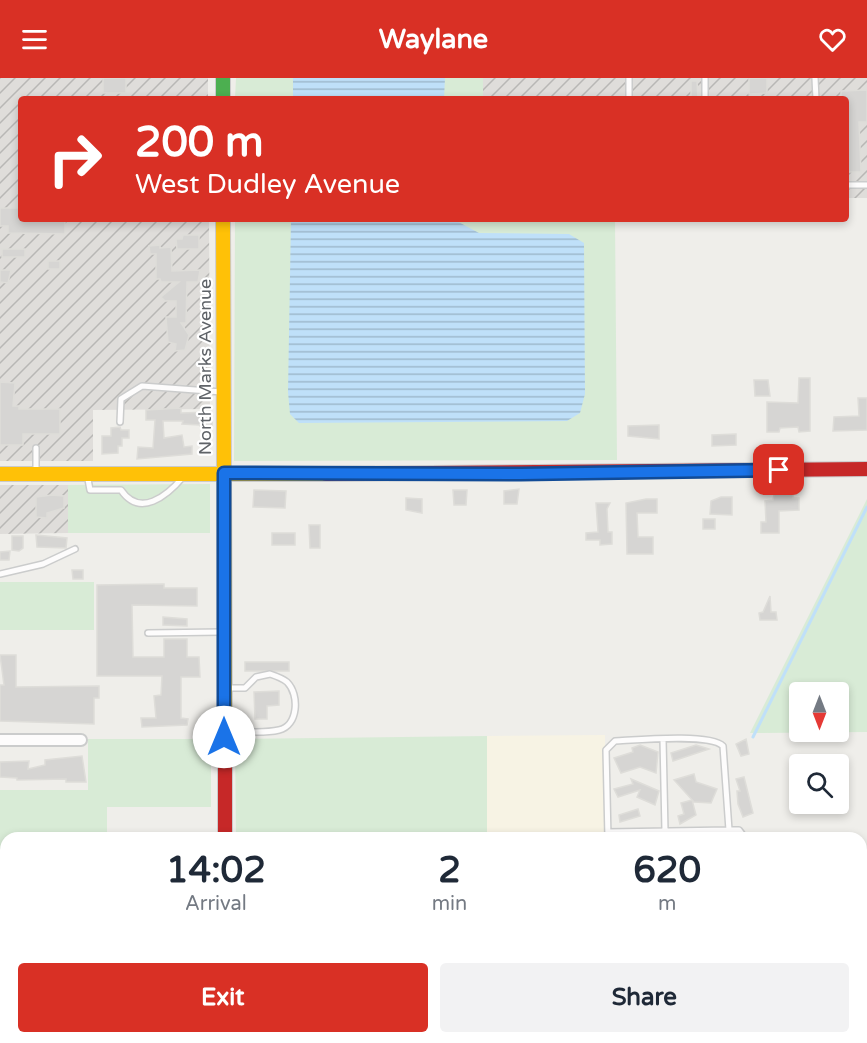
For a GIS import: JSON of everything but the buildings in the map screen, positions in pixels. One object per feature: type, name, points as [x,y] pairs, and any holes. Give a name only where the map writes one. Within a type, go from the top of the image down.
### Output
[{"type":"street","points":[[223,78],[223,96]]},
{"type":"street","name":"North Marks Avenue","points":[[223,222],[225,832]]},
{"type":"street","points":[[0,474],[521,474],[867,469]]},
{"type":"street","points":[[0,740],[81,740]]},
{"type":"lane","points":[[629,78],[629,96]]},
{"type":"lane","points":[[705,78],[705,96]]},
{"type":"lane","points":[[815,78],[816,96]]},
{"type":"lane","points":[[849,185],[867,185]]},
{"type":"lane","points":[[120,422],[121,399],[142,386],[224,393]]},
{"type":"lane","points":[[36,448],[36,474]]},
{"type":"lane","points":[[87,474],[90,490],[121,490],[129,501],[139,504],[165,496],[185,473]]},
{"type":"lane","points":[[0,574],[43,564],[75,549]]},
{"type":"lane","points":[[148,633],[224,632]]},
{"type":"lane","points":[[224,688],[245,688],[256,677],[270,674],[287,682],[291,688],[295,710],[290,723],[278,730],[224,731]]},
{"type":"lane","points":[[663,739],[665,831]]},
{"type":"lane","points":[[608,832],[606,750],[615,741],[663,739],[714,740],[723,746],[729,830]]},
{"type":"lane","points":[[651,832],[740,830],[741,832]]},
{"type":"shaded area","points":[[0,78],[208,78],[208,96],[18,96],[18,222],[209,222],[210,409],[93,410],[93,461],[0,461]]},
{"type":"shaded area","points":[[483,78],[867,78],[867,198],[849,198],[849,96],[483,96]]},
{"type":"shaded area","points":[[0,485],[68,485],[68,533],[0,534]]},
{"type":"shaded area","points":[[605,735],[605,832],[487,832],[487,736]]},
{"type":"green space","points":[[236,78],[483,78],[483,96],[235,96]]},
{"type":"green space","points":[[235,222],[615,222],[617,460],[234,461]]},
{"type":"green space","points":[[210,484],[210,533],[68,533],[68,485]]},
{"type":"green space","points":[[867,499],[867,732],[849,732],[849,682],[789,682],[789,733],[750,733]]},
{"type":"green space","points":[[0,582],[94,582],[94,630],[0,630]]},
{"type":"green space","points":[[487,736],[487,832],[236,832],[235,739]]},
{"type":"green space","points":[[88,739],[211,739],[211,807],[107,807],[107,832],[0,832],[0,790],[88,790]]},
{"type":"water","points":[[293,78],[445,78],[444,96],[293,96]]},
{"type":"water","points":[[291,222],[459,222],[479,233],[569,234],[584,243],[585,394],[580,413],[567,421],[299,423],[290,414],[288,392]]},
{"type":"waterway","points":[[753,737],[867,507]]},
{"type":"traffic: fast","points":[[223,78],[223,96]]},
{"type":"traffic: slow","points":[[223,222],[225,726]]},
{"type":"traffic: slow","points":[[0,474],[326,474]]},
{"type":"traffic: jam","points":[[326,474],[867,469]]},
{"type":"traffic: jam","points":[[225,726],[225,832]]},
{"type":"route","points":[[224,737],[224,473],[521,474],[779,470]]}]
